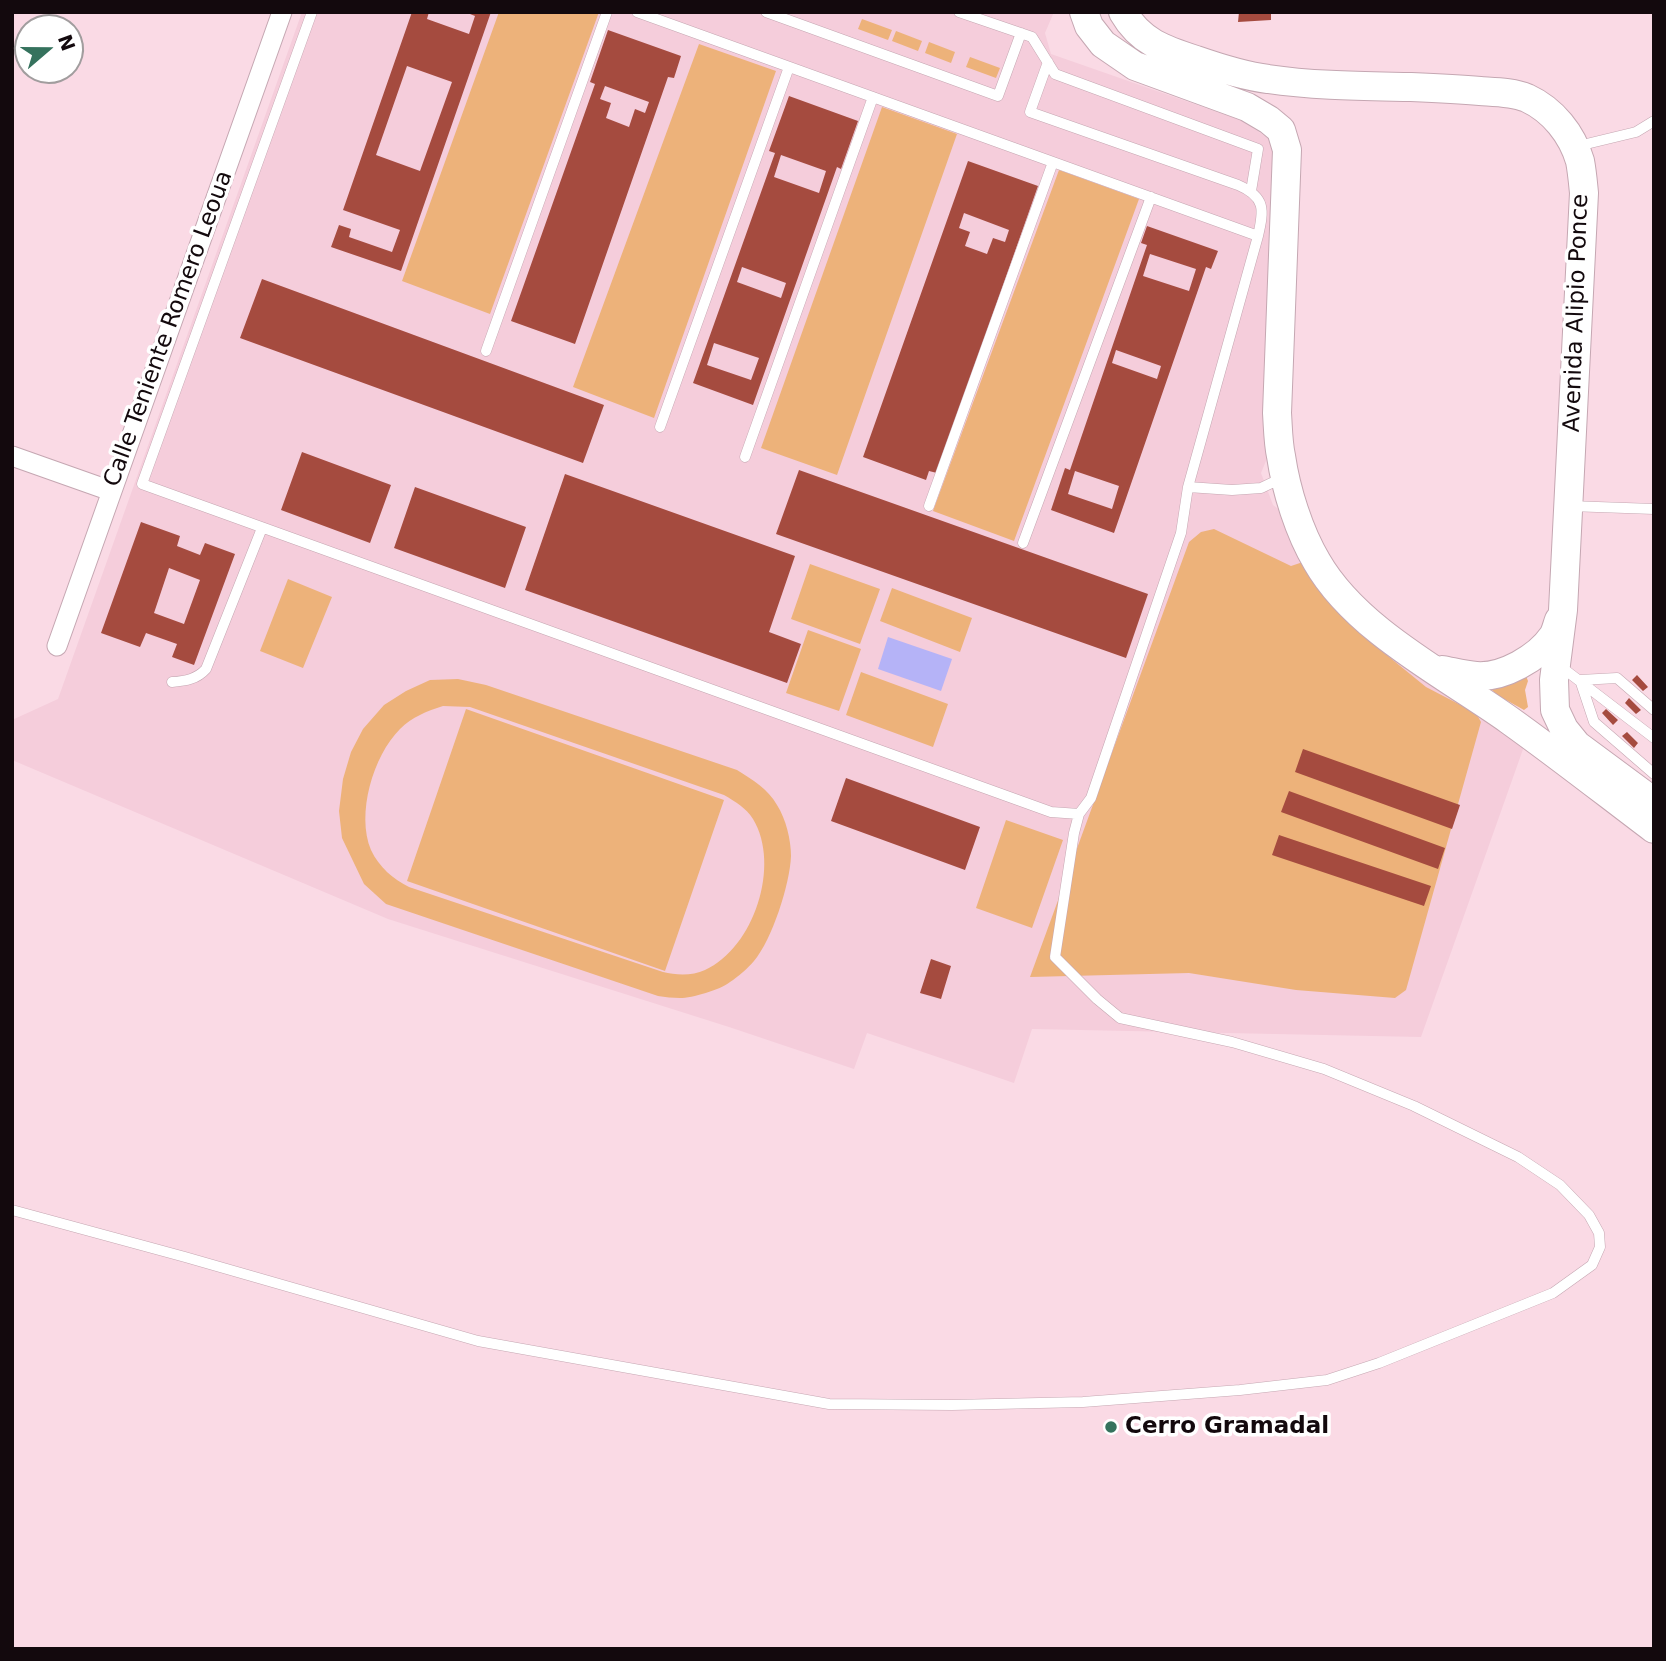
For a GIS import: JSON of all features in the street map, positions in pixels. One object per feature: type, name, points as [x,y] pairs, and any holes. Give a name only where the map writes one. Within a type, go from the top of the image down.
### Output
[{"type":"main road","points":[[1084,12],[1089,26],[1103,44],[1124,59],[1160,76],[1247,107],[1281,130],[1287,150]]},
{"type":"main road","name":"Avenida Alipio Ponce","points":[[1123,12],[1130,25],[1164,50],[1219,68],[1265,79],[1313,84],[1507,93],[1527,98],[1560,123],[1580,163],[1584,193],[1563,610],[1569,672],[1555,680],[1556,710],[1564,729],[1577,745],[1654,802]]},
{"type":"main road","points":[[1313,84],[1300,90],[1291,99],[1286,112],[1287,150],[1277,413],[1280,455],[1301,528],[1317,562],[1341,594],[1368,620],[1429,668],[1508,719],[1654,829]]},
{"type":"main road","points":[[1429,668],[1477,677],[1498,674],[1520,665],[1553,635],[1563,610]]},
{"type":"street","name":"Calle Teniente Romero Leoua","points":[[57,646],[282,12]]},
{"type":"street","points":[[12,456],[111,491]]},
{"type":"lane","points":[[312,12],[142,484],[1051,812],[1079,814]]},
{"type":"lane","points":[[485,351],[607,12]]},
{"type":"lane","points":[[765,12],[998,96],[1021,33]]},
{"type":"lane","points":[[959,12],[985,16],[1032,37],[1055,74],[1258,149],[1251,191]]},
{"type":"lane","points":[[639,13],[1258,236]]},
{"type":"lane","points":[[12,1210],[185,1256],[478,1341],[829,1404],[1083,1402],[1240,1390],[1327,1380],[1379,1363],[1553,1293],[1592,1265],[1600,1247],[1599,1233],[1588,1215],[1560,1185],[1518,1157],[1414,1106],[1324,1069],[1232,1042],[1120,1018],[1055,957],[1079,814],[1091,798],[1181,533],[1188,487],[1258,236],[1262,212],[1260,201],[1251,191],[1030,112],[1048,62]]},
{"type":"lane","points":[[660,427],[789,67]]},
{"type":"lane","points":[[745,457],[873,97]]},
{"type":"lane","points":[[1574,147],[1636,132],[1654,121]]},
{"type":"lane","points":[[929,506],[1053,162]]},
{"type":"lane","points":[[1023,544],[1151,197]]},
{"type":"lane","points":[[1188,487],[1232,490],[1261,488],[1285,477]]},
{"type":"lane","points":[[1568,506],[1654,509]]},
{"type":"lane","points":[[172,682],[200,676],[206,669],[262,528]]},
{"type":"lane","points":[[1569,672],[1618,678],[1654,710]]},
{"type":"lane","points":[[1569,672],[1654,738]]},
{"type":"lane","points":[[1569,672],[1594,722],[1654,774]]},
{"type":"shaded area","points":[[302,12],[1054,12],[1045,33],[1051,54],[1243,121],[1278,145],[1270,451],[1261,473],[1273,505],[1289,517],[1320,583],[1527,738],[1421,1037],[1032,1029],[1014,1083],[867,1033],[854,1069],[388,919],[12,760],[12,720],[58,699]]},
{"type":"shaded area","points":[[499,12],[599,12],[490,314],[402,281]]},
{"type":"shaded area","points":[[862,19],[892,30],[888,40],[858,29]]},
{"type":"shaded area","points":[[896,31],[922,41],[918,51],[892,41]]},
{"type":"shaded area","points":[[929,42],[955,52],[951,63],[925,53]]},
{"type":"shaded area","points":[[699,44],[776,71],[654,418],[573,387]]},
{"type":"shaded area","points":[[970,57],[1000,68],[996,78],[966,67]]},
{"type":"shaded area","points":[[882,107],[957,134],[837,475],[761,448]]},
{"type":"shaded area","points":[[1059,170],[1139,199],[1014,541],[933,511]]},
{"type":"shaded area","points":[[1214,529],[1291,566],[1303,562],[1321,592],[1356,630],[1426,687],[1476,713],[1481,722],[1406,990],[1395,998],[1296,990],[1189,973],[1030,977],[1189,542],[1201,532]]},
{"type":"shaded area","points":[[810,564],[880,589],[860,644],[791,619]]},
{"type":"shaded area","points":[[288,579],[332,597],[303,668],[260,651]]},
{"type":"shaded area","points":[[892,588],[972,618],[960,652],[880,621]]},
{"type":"shaded area","points":[[808,630],[861,649],[839,711],[786,693]]},
{"type":"shaded area","points":[[861,672],[948,704],[933,747],[846,715]]},
{"type":"shaded area","points":[[1526,676],[1528,707],[1524,710],[1490,688]]},
{"type":"shaded area","points":[[458,679],[486,685],[737,770],[765,790],[783,817],[791,856],[779,911],[761,952],[754,961],[733,980],[713,991],[685,998],[658,996],[386,904],[364,884],[342,838],[339,811],[343,779],[351,752],[363,729],[384,705],[430,680]],"holes":[[[443,706],[470,707],[724,795],[744,808],[753,819],[761,838],[763,881],[758,904],[737,944],[722,959],[700,972],[663,972],[409,887],[387,872],[371,850],[365,820],[370,786],[382,754],[400,729],[420,715]]]},
{"type":"shaded area","points":[[466,709],[724,800],[665,971],[407,881]]},
{"type":"shaded area","points":[[1006,820],[1063,840],[1032,928],[976,908]]},
{"type":"water","points":[[888,637],[952,659],[941,691],[878,669]]},
{"type":"building","points":[[412,12],[429,12],[427,19],[469,34],[475,16],[465,12],[491,12],[401,271],[331,247],[339,225],[351,229],[349,237],[392,252],[400,230],[343,210]],"holes":[[[407,66],[452,82],[420,171],[376,155]]]},
{"type":"building","points":[[1239,12],[1271,12],[1271,20],[1238,22]]},
{"type":"building","points":[[608,30],[681,56],[674,78],[668,77],[575,344],[511,321],[595,84],[590,82]],"holes":[[[605,86],[649,102],[645,113],[635,109],[629,127],[606,118],[611,103],[600,99]]]},
{"type":"building","points":[[789,96],[858,121],[841,169],[837,167],[753,405],[693,383],[775,153],[769,151]],"holes":[[[781,155],[826,171],[819,193],[774,177]],[[742,267],[786,283],[781,298],[737,282]],[[714,343],[759,358],[751,380],[707,365]]]},
{"type":"building","points":[[968,161],[1038,186],[937,473],[929,471],[926,480],[863,457]],"holes":[[[964,213],[1009,230],[1005,242],[993,238],[987,254],[965,246],[970,232],[959,228]]]},
{"type":"building","points":[[1147,226],[1218,251],[1211,269],[1206,267],[1114,533],[1051,510],[1065,468],[1070,470],[1147,245],[1141,243]],"holes":[[[1150,254],[1196,269],[1189,291],[1143,276]],[[1116,350],[1161,366],[1157,379],[1112,363]],[[1075,471],[1119,486],[1112,509],[1068,494]]]},
{"type":"building","points":[[262,279],[604,405],[583,463],[240,338]]},
{"type":"building","points":[[302,452],[391,485],[370,543],[281,510]]},
{"type":"building","points":[[799,470],[1148,594],[1126,658],[776,534]]},
{"type":"building","points":[[565,474],[795,556],[769,632],[801,644],[787,683],[525,590]]},
{"type":"building","points":[[415,487],[526,527],[505,588],[394,548]]},
{"type":"building","points":[[141,522],[180,536],[177,546],[200,555],[205,543],[235,554],[194,665],[172,657],[177,644],[146,633],[140,647],[101,633]],"holes":[[[169,568],[200,580],[184,624],[154,613]]]},
{"type":"building","points":[[1637,675],[1648,687],[1643,691],[1632,680]]},
{"type":"building","points":[[1629,698],[1641,710],[1636,714],[1625,703]]},
{"type":"building","points":[[1606,709],[1618,720],[1613,725],[1602,713]]},
{"type":"building","points":[[1627,732],[1638,743],[1634,748],[1622,736]]},
{"type":"building","points":[[1303,749],[1460,805],[1452,829],[1295,772]]},
{"type":"building","points":[[846,778],[980,827],[965,870],[831,821]]},
{"type":"building","points":[[1289,791],[1445,848],[1438,869],[1281,812]]},
{"type":"building","points":[[1279,835],[1431,886],[1424,906],[1272,855]]},
{"type":"building","points":[[931,959],[951,966],[941,999],[920,993]]},
{"type":"place","name":"Cerro Gramadal","points":[[1111,1427]]}]
